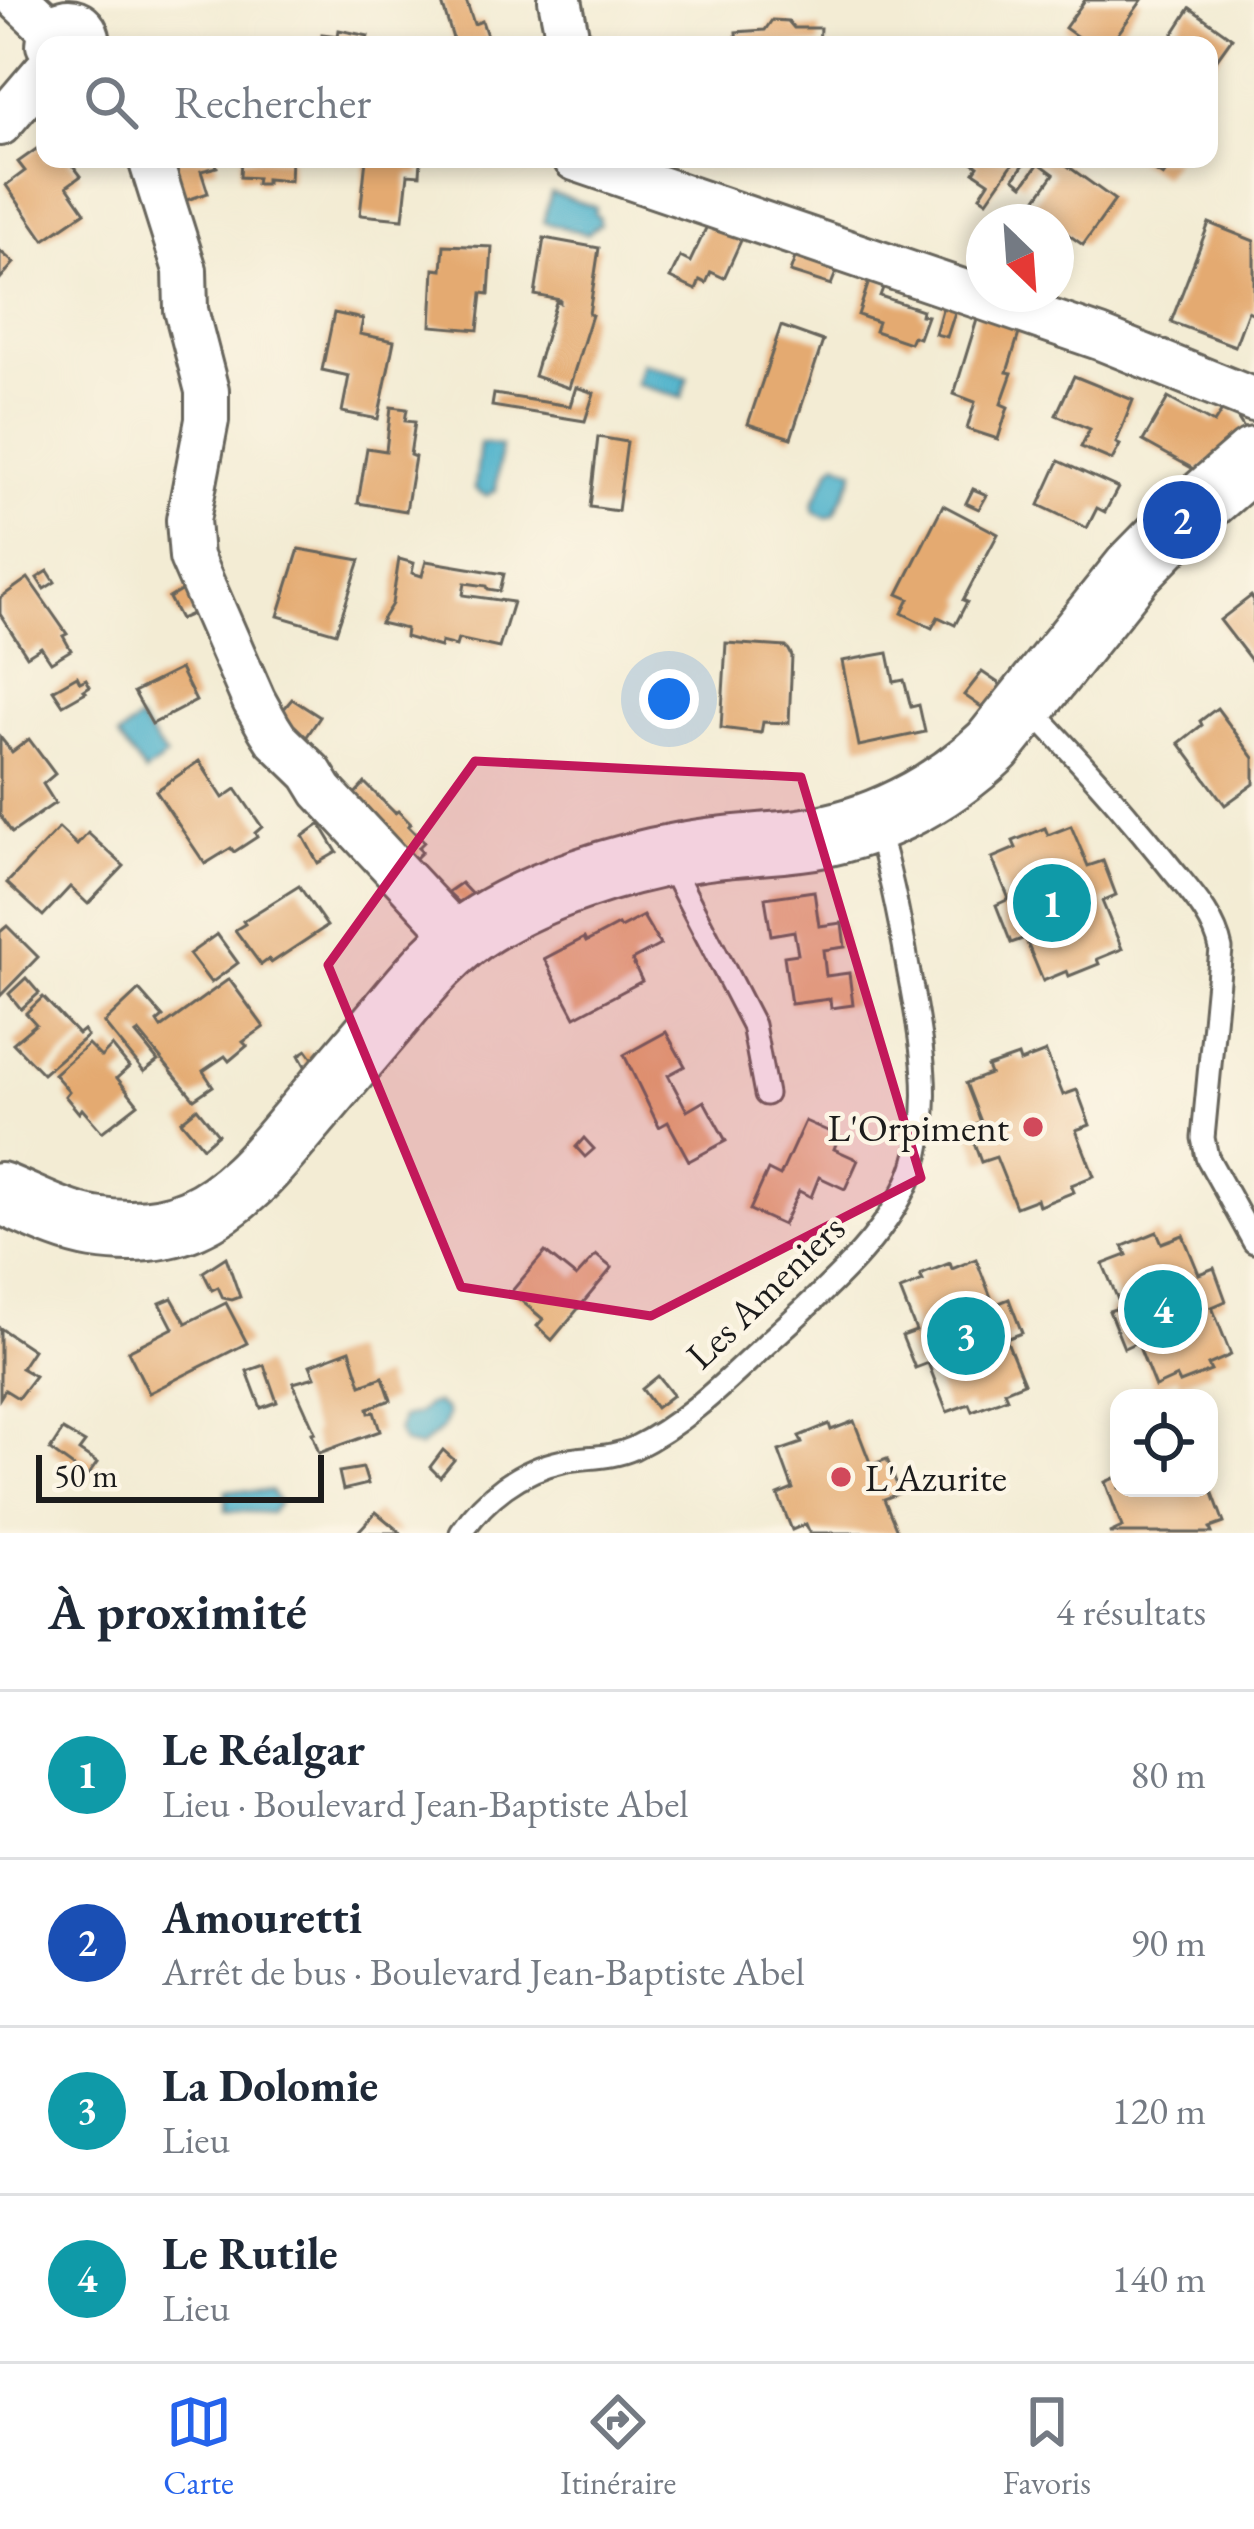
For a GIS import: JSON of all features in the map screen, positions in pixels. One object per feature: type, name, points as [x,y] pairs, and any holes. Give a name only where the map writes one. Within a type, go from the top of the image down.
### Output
[{"type":"street","points":[[19,0],[68,28]]},
{"type":"street","points":[[560,0],[567,36]]},
{"type":"street","points":[[0,124],[36,82]]},
{"type":"street","points":[[153,168],[185,270],[185,310],[207,392],[207,420],[188,520],[198,575],[276,739],[461,940]]},
{"type":"street","points":[[608,168],[1100,338],[1254,400]]},
{"type":"street","points":[[0,1161],[22,1202],[78,1225],[140,1230],[176,1224],[215,1206],[264,1164],[418,982],[484,923],[582,880],[666,856],[834,833],[921,799],[971,766],[1028,705],[1133,570],[1254,458]]},
{"type":"lane","points":[[1028,705],[1136,825],[1217,931],[1220,949],[1202,1138],[1207,1157],[1254,1241]]},
{"type":"lane","name":"Les Ameniers","points":[[461,1533],[492,1495],[531,1472],[564,1461],[611,1456],[677,1423],[840,1274],[871,1241],[902,1192],[920,1141],[924,1077],[891,871],[874,820]]},
{"type":"lane","points":[[666,856],[753,1025],[766,1094]]},
{"type":"highlighted area","points":[[475,761],[801,777],[921,1178],[651,1316],[461,1287],[328,965]]},
{"type":"water","points":[[551,193],[596,207],[600,224],[587,234],[543,222]]},
{"type":"water","points":[[642,363],[688,377],[682,398],[636,384]]},
{"type":"water","points":[[480,443],[501,446],[496,490],[486,496],[475,489]]},
{"type":"water","points":[[837,462],[854,470],[853,476],[834,515],[826,518],[815,512],[813,504]]},
{"type":"water","points":[[139,720],[166,757],[145,773],[118,737]]},
{"type":"water","points":[[436,1403],[448,1415],[442,1429],[419,1448],[403,1443],[398,1431],[402,1417]]},
{"type":"water","points":[[226,1490],[271,1491],[279,1503],[271,1513],[226,1511]]},
{"type":"building","points":[[441,0],[466,0],[474,24],[482,21],[487,36],[452,36]]},
{"type":"building","points":[[1085,0],[1142,0],[1116,36],[1076,36],[1065,28]]},
{"type":"building","points":[[1190,8],[1232,38],[1218,57],[1218,36],[1172,36]]},
{"type":"building","points":[[772,20],[788,21],[794,28],[820,28],[820,36],[736,36],[736,32],[765,30]]},
{"type":"building","points":[[36,149],[36,168],[75,168],[81,176],[67,186],[85,212],[44,240],[6,185],[25,171],[18,162]]},
{"type":"building","points":[[165,168],[213,168],[201,171],[208,193],[184,201]]},
{"type":"building","points":[[240,168],[291,168],[290,181],[266,179],[266,184],[256,184],[257,178],[240,177]]},
{"type":"building","points":[[365,168],[420,168],[420,175],[408,174],[403,219],[360,215]]},
{"type":"building","points":[[977,168],[1010,168],[987,201],[980,196],[989,182],[974,172]]},
{"type":"building","points":[[1021,168],[1035,168],[1023,185],[1014,178]]},
{"type":"building","points":[[1046,168],[1070,168],[1115,200],[1083,245],[1074,239],[1074,204],[1033,204],[1054,174]]},
{"type":"building","points":[[1209,223],[1254,241],[1254,314],[1248,311],[1235,346],[1171,322]]},
{"type":"building","points":[[707,226],[743,236],[724,278],[711,272],[696,290],[670,278],[680,257],[690,262]]},
{"type":"building","points":[[544,238],[599,248],[592,315],[569,388],[534,376],[556,302],[560,303],[535,295]]},
{"type":"building","points":[[444,245],[492,247],[489,294],[482,293],[478,330],[431,326],[434,269],[442,270]]},
{"type":"building","points":[[0,251],[14,263],[0,279]]},
{"type":"building","points":[[797,252],[839,265],[831,285],[790,272]]},
{"type":"building","points":[[871,275],[886,280],[880,296],[927,316],[919,338],[913,336],[910,343],[875,331],[878,322],[858,315]]},
{"type":"building","points":[[945,299],[958,303],[947,337],[935,334]]},
{"type":"building","points":[[979,312],[1022,324],[1007,372],[1012,373],[1001,404],[1008,407],[998,439],[967,429],[975,402],[954,394]]},
{"type":"building","points":[[334,313],[363,319],[360,334],[394,341],[378,419],[342,412],[349,376],[322,370]]},
{"type":"building","points":[[781,326],[823,341],[791,438],[748,424]]},
{"type":"building","points":[[1074,376],[1133,400],[1112,460],[1081,447],[1090,429],[1056,415]]},
{"type":"building","points":[[576,387],[594,393],[585,421],[492,406],[494,394],[570,406]]},
{"type":"building","points":[[1168,398],[1214,423],[1223,409],[1235,414],[1247,433],[1199,472],[1143,441]]},
{"type":"building","points":[[391,407],[407,409],[405,421],[415,422],[406,511],[358,503],[367,448],[386,451]]},
{"type":"building","points":[[598,437],[627,442],[618,511],[590,507]]},
{"type":"building","points":[[1059,461],[1118,488],[1105,512],[1097,508],[1087,528],[1039,505]]},
{"type":"building","points":[[973,489],[987,495],[979,509],[966,503]]},
{"type":"building","points":[[943,505],[998,534],[955,625],[938,617],[932,628],[902,613],[909,599],[898,594]]},
{"type":"building","points":[[299,549],[360,560],[336,633],[278,616]]},
{"type":"building","points":[[399,559],[414,563],[412,573],[422,576],[426,561],[504,574],[500,591],[465,583],[463,595],[513,602],[499,648],[458,639],[456,646],[441,642],[440,647],[405,637],[406,629],[380,623],[392,604]]},
{"type":"building","points":[[48,571],[55,582],[44,589],[37,578]]},
{"type":"building","points":[[28,578],[67,634],[63,636],[71,650],[51,662],[41,647],[27,656],[0,614],[0,598]]},
{"type":"building","points":[[189,586],[194,613],[180,619],[169,598]]},
{"type":"building","points":[[1251,596],[1254,600],[1254,664],[1220,620]]},
{"type":"building","points":[[726,643],[789,650],[789,723],[763,722],[761,733],[721,728]]},
{"type":"building","points":[[888,653],[894,682],[904,680],[911,707],[919,705],[925,732],[859,746],[842,661]]},
{"type":"building","points":[[180,669],[196,701],[152,724],[134,692]]},
{"type":"building","points":[[982,672],[1007,689],[990,713],[964,695]]},
{"type":"building","points":[[77,676],[90,686],[63,705],[53,690]]},
{"type":"building","points":[[292,699],[320,717],[299,748],[273,722]]},
{"type":"building","points":[[1217,708],[1254,758],[1254,784],[1225,805],[1179,743]]},
{"type":"building","points":[[0,737],[12,752],[29,739],[55,774],[43,784],[55,803],[12,833],[0,815]]},
{"type":"building","points":[[199,761],[223,798],[236,789],[262,827],[257,837],[234,852],[231,848],[205,864],[156,791]]},
{"type":"building","points":[[365,783],[424,842],[415,859],[351,798]]},
{"type":"building","points":[[320,824],[337,852],[318,863],[303,836]]},
{"type":"building","points":[[1071,826],[1088,866],[1103,861],[1116,895],[1102,901],[1122,949],[1097,959],[1099,964],[1043,981],[1025,938],[1011,943],[996,905],[1009,899],[992,858],[1016,848],[1013,841],[1045,828],[1048,835]]},
{"type":"building","points":[[59,828],[77,845],[88,833],[124,866],[88,904],[70,887],[43,916],[7,883]]},
{"type":"building","points":[[461,883],[477,900],[463,906],[448,892]]},
{"type":"building","points":[[299,886],[327,926],[261,965],[235,930]]},
{"type":"building","points":[[814,891],[819,926],[842,923],[845,947],[823,950],[826,976],[849,973],[853,1005],[831,1008],[830,999],[791,1004],[784,956],[798,954],[794,931],[771,935],[765,898]]},
{"type":"building","points":[[643,916],[660,945],[632,960],[642,981],[575,1017],[544,959]]},
{"type":"building","points":[[7,926],[38,957],[0,996],[0,932]]},
{"type":"building","points":[[217,934],[238,963],[211,983],[189,954]]},
{"type":"building","points":[[26,978],[39,993],[21,1009],[9,994]]},
{"type":"building","points":[[229,979],[264,1027],[243,1042],[247,1046],[229,1061],[225,1056],[203,1071],[213,1086],[194,1099],[139,1032],[136,1034],[158,1061],[144,1072],[104,1023],[139,990],[163,1017],[157,1022],[161,1028]]},
{"type":"building","points":[[43,997],[78,1034],[83,1030],[87,1036],[43,1074],[13,1043],[36,1024],[26,1013]]},
{"type":"building","points":[[666,1032],[685,1066],[668,1075],[687,1111],[704,1101],[726,1141],[689,1161],[668,1122],[659,1127],[624,1055]]},
{"type":"building","points":[[88,1044],[101,1057],[112,1046],[129,1067],[117,1078],[138,1104],[102,1132],[82,1109],[79,1113],[54,1074]]},
{"type":"building","points":[[307,1050],[317,1064],[306,1068],[299,1055]]},
{"type":"building","name":"L'Orpiment","points":[[1046,1052],[1063,1095],[1077,1090],[1090,1125],[1076,1130],[1094,1176],[1071,1185],[1074,1192],[1039,1206],[1037,1199],[1016,1207],[996,1157],[981,1162],[968,1127],[981,1122],[966,1083],[990,1074],[987,1067]]},
{"type":"building","points":[[197,1108],[218,1134],[203,1147],[181,1121]]},
{"type":"building","points":[[805,1121],[839,1136],[834,1149],[858,1160],[845,1189],[819,1177],[811,1197],[799,1191],[783,1225],[750,1210],[768,1170],[780,1176]]},
{"type":"building","points":[[584,1138],[594,1149],[585,1157],[576,1147]]},
{"type":"building","points":[[1157,1232],[1162,1243],[1183,1235],[1199,1274],[1214,1268],[1226,1301],[1212,1307],[1231,1355],[1208,1365],[1211,1371],[1155,1387],[1137,1342],[1124,1348],[1109,1311],[1121,1307],[1103,1264],[1127,1255],[1123,1246]]},
{"type":"building","points":[[545,1252],[576,1277],[596,1255],[612,1268],[552,1340],[537,1326],[543,1319],[511,1292]]},
{"type":"building","points":[[226,1257],[240,1297],[232,1300],[223,1298],[218,1287],[212,1290],[203,1272]]},
{"type":"building","points":[[976,1259],[994,1305],[1009,1299],[1022,1333],[1006,1339],[1024,1383],[1004,1391],[1007,1398],[972,1411],[969,1404],[947,1412],[928,1363],[915,1368],[902,1336],[916,1331],[900,1290],[923,1281],[920,1275]]},
{"type":"building","points":[[172,1298],[186,1323],[226,1303],[247,1343],[149,1393],[128,1351],[173,1328],[160,1303]]},
{"type":"building","points":[[0,1328],[33,1350],[21,1368],[35,1376],[18,1398],[5,1390],[0,1398]]},
{"type":"building","points":[[350,1350],[361,1385],[383,1377],[391,1400],[368,1408],[380,1431],[319,1453],[293,1383],[315,1377],[310,1365]]},
{"type":"building","points":[[264,1365],[277,1402],[261,1408],[247,1371]]},
{"type":"building","points":[[658,1376],[673,1395],[656,1408],[642,1389]]},
{"type":"building","name":"L'Azurite","points":[[854,1421],[871,1465],[887,1459],[900,1493],[884,1499],[898,1533],[810,1533],[806,1524],[792,1530],[778,1495],[793,1489],[779,1451],[802,1443],[799,1436],[829,1424],[831,1430]]},
{"type":"building","points":[[63,1430],[85,1443],[79,1451],[97,1463],[87,1477],[50,1450]]},
{"type":"building","points":[[443,1450],[454,1460],[440,1477],[430,1467]]},
{"type":"building","points":[[363,1468],[368,1484],[343,1490],[339,1472]]},
{"type":"building","points":[[1111,1497],[1214,1497],[1224,1523],[1210,1528],[1212,1533],[1109,1533],[1122,1527]]},
{"type":"building","points":[[376,1512],[401,1533],[357,1533]]},
{"type":"place","name":"Amouretti","points":[[1182,520]]},
{"type":"place","name":"Le Réalgar","points":[[1052,903]]},
{"type":"place","name":"L'Orpiment","points":[[1033,1127]]},
{"type":"place","name":"Le Rutile","points":[[1163,1309]]},
{"type":"place","name":"La Dolomie","points":[[966,1336]]},
{"type":"place","name":"L'Azurite","points":[[841,1477]]}]
